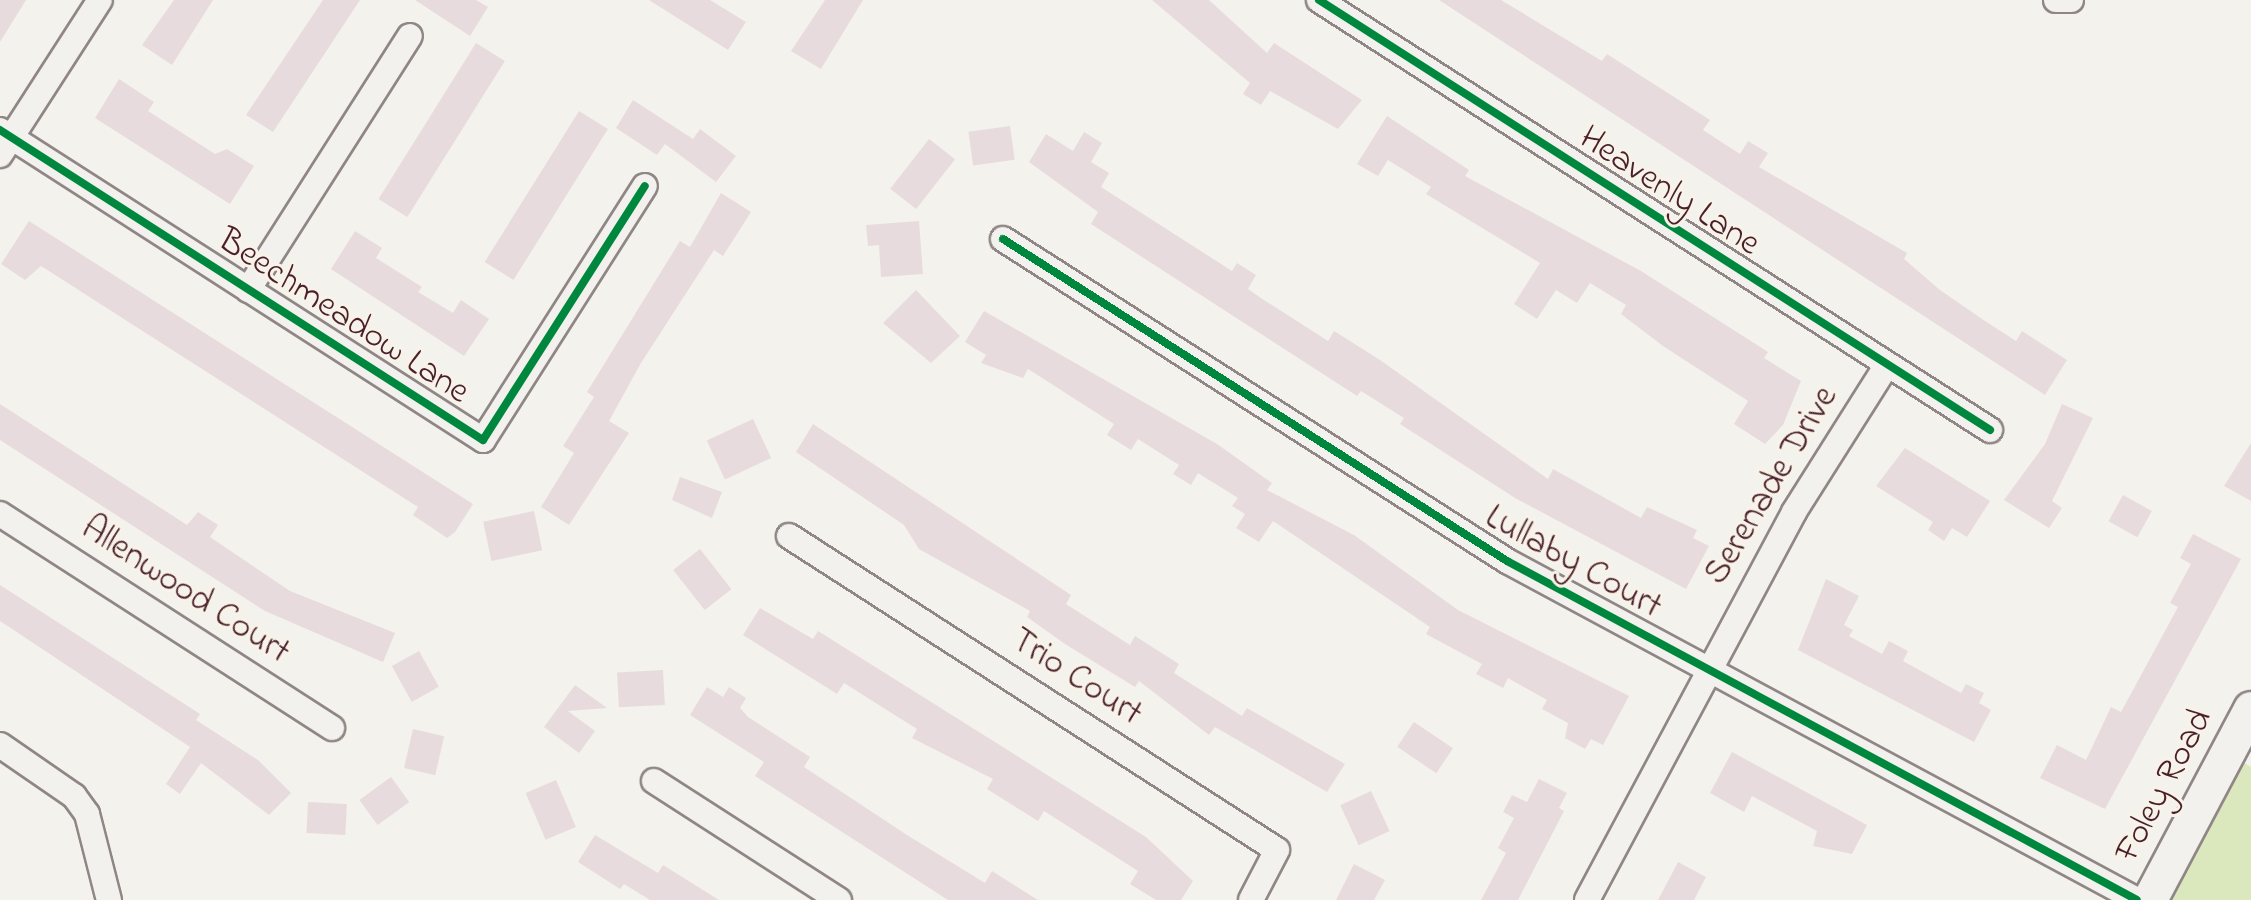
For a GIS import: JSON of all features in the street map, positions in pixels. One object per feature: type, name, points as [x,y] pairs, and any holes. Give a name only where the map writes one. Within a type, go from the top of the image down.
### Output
[{"type":"street","points":[[4,141],[100,0]]},
{"type":"street","name":"Heavenly Lane","points":[[1319,0],[1990,430]]},
{"type":"street","points":[[2056,0],[2071,0]]},
{"type":"street","points":[[248,290],[410,36]]},
{"type":"street","name":"Beechmeadow Lane","points":[[4,141],[248,290],[483,440],[645,186]]},
{"type":"street","name":"Lullaby Court","points":[[1003,239],[1481,546],[2137,900]]},
{"type":"street","name":"Serenade Drive","points":[[1587,900],[1794,512],[1887,365]]},
{"type":"street","name":"Allenwood Court","points":[[0,514],[332,728]]},
{"type":"street","name":"Trio Court","points":[[789,536],[1277,850],[1251,900]]},
{"type":"street","name":"Foley Road","points":[[2150,900],[2251,709]]},
{"type":"street","points":[[0,745],[74,796],[87,814],[109,900]]},
{"type":"street","points":[[654,781],[839,900]]},
{"type":"green space","points":[[2228,753],[2251,767],[2251,900],[2150,900]]},
{"type":"building","points":[[0,0],[26,0],[0,42]]},
{"type":"building","points":[[174,0],[213,0],[172,65],[142,45]]},
{"type":"building","points":[[323,0],[360,0],[273,132],[246,115]]},
{"type":"building","points":[[415,0],[476,0],[488,7],[470,36]]},
{"type":"building","points":[[649,0],[710,0],[746,22],[728,50]]},
{"type":"building","points":[[825,0],[863,0],[821,69],[791,51]]},
{"type":"building","points":[[1152,0],[1209,0],[1267,53],[1274,43],[1362,100],[1338,129],[1270,91],[1261,105],[1243,94],[1250,83]]},
{"type":"building","points":[[1439,0],[1501,0],[1602,61],[1607,54],[1710,120],[1703,130],[1740,154],[1748,141],[1768,153],[1759,167],[1907,253],[1904,259],[1940,290],[1985,321],[2016,341],[2022,331],[2067,360],[2045,395]]},
{"type":"building","points":[[476,43],[505,61],[407,217],[378,199]]},
{"type":"building","points":[[119,79],[154,102],[148,111],[215,154],[227,149],[254,166],[230,204],[95,118]]},
{"type":"building","points":[[633,100],[693,139],[700,129],[736,156],[716,182],[665,144],[657,155],[616,128]]},
{"type":"building","points":[[579,111],[608,129],[514,280],[485,262]]},
{"type":"building","points":[[1387,116],[1469,170],[1465,176],[1641,271],[1768,352],[1764,358],[1801,381],[1783,425],[1765,444],[1734,424],[1748,401],[1663,346],[1621,314],[1626,305],[1590,283],[1577,303],[1556,290],[1537,319],[1514,304],[1540,263],[1426,194],[1431,187],[1388,160],[1378,176],[1357,164]]},
{"type":"building","points":[[1010,126],[1015,160],[973,166],[968,132]]},
{"type":"building","points":[[1084,132],[1102,143],[1091,162],[1109,173],[1101,187],[1232,271],[1237,263],[1256,275],[1248,289],[1264,300],[1328,341],[1334,331],[1548,479],[1553,469],[1641,518],[1647,507],[1697,530],[1693,538],[1709,546],[1686,589],[1515,498],[1400,424],[1404,418],[1361,391],[1357,396],[1091,224],[1098,212],[1029,162],[1046,134],[1073,151]]},
{"type":"building","points":[[929,139],[955,159],[916,209],[890,189]]},
{"type":"building","points":[[721,193],[751,212],[723,256],[714,250],[641,363],[609,421],[629,433],[569,525],[541,507],[574,453],[563,446],[594,397],[587,392],[680,241],[690,247]]},
{"type":"building","points":[[29,221],[473,504],[455,532],[447,538],[413,515],[418,507],[41,266],[25,280],[1,264]]},
{"type":"building","points":[[919,221],[923,274],[881,277],[879,245],[868,246],[866,225]]},
{"type":"building","points":[[355,231],[382,248],[376,258],[422,287],[418,292],[453,313],[461,300],[489,319],[464,356],[331,269]]},
{"type":"building","points":[[916,290],[960,336],[931,363],[883,323]]},
{"type":"building","points":[[984,311],[1217,444],[1272,483],[1267,490],[1354,535],[1458,610],[1629,696],[1603,745],[1591,739],[1585,749],[1565,738],[1568,723],[1542,709],[1547,700],[1508,678],[1503,688],[1476,674],[1482,664],[1426,634],[1430,627],[1273,521],[1259,542],[1236,528],[1245,514],[1232,506],[1238,498],[1198,473],[1191,485],[1173,474],[1179,465],[1138,439],[1131,450],[1107,435],[1114,424],[1028,369],[1023,378],[981,363],[986,355],[965,342]]},
{"type":"building","points":[[0,404],[187,525],[198,512],[218,525],[210,537],[290,591],[395,633],[383,662],[265,611],[0,440]]},
{"type":"building","points":[[2062,404],[2093,418],[2052,501],[2062,508],[2049,528],[2004,500],[2045,444]]},
{"type":"building","points":[[753,419],[771,458],[725,480],[707,441]]},
{"type":"building","points":[[813,424],[1071,595],[1066,604],[1130,645],[1135,636],[1179,664],[1174,673],[1242,716],[1247,708],[1345,764],[1327,792],[1215,727],[1209,735],[1139,681],[1135,687],[1065,644],[1027,617],[1030,611],[919,549],[904,525],[796,452]]},
{"type":"building","points":[[2251,443],[2251,501],[2224,486]]},
{"type":"building","points":[[1905,448],[1990,501],[1967,537],[1952,528],[1944,541],[1928,530],[1933,522],[1876,486]]},
{"type":"building","points":[[680,477],[722,492],[712,518],[672,500]]},
{"type":"building","points":[[2123,495],[2152,511],[2137,537],[2108,521]]},
{"type":"building","points":[[534,511],[542,550],[491,561],[483,522]]},
{"type":"building","points":[[2193,534],[2241,559],[2105,809],[2040,778],[2057,745],[2086,760],[2111,707],[2121,712],[2178,607],[2170,603],[2191,564],[2180,558]]},
{"type":"building","points":[[700,549],[731,589],[705,610],[673,570]]},
{"type":"building","points":[[1826,579],[1859,596],[1844,625],[1853,630],[1849,636],[1882,654],[1889,641],[1908,651],[1903,661],[1961,693],[1966,684],[1984,693],[1979,703],[1991,710],[1974,742],[1798,650]]},
{"type":"building","points":[[0,585],[200,714],[196,720],[258,760],[291,793],[269,815],[201,763],[180,794],[166,784],[190,747],[0,621]]},
{"type":"building","points":[[760,608],[813,639],[818,631],[1146,837],[1193,881],[1181,900],[1156,900],[1130,884],[1138,871],[1044,811],[1038,821],[987,789],[993,779],[912,738],[917,729],[844,683],[837,694],[743,635]]},
{"type":"building","points":[[419,651],[439,687],[412,702],[392,666]]},
{"type":"building","points":[[663,670],[665,705],[619,707],[617,672]]},
{"type":"building","points":[[575,685],[607,708],[568,711],[595,731],[579,753],[544,727]]},
{"type":"building","points":[[707,687],[723,697],[729,687],[746,698],[740,708],[748,717],[810,757],[804,767],[907,835],[985,883],[992,871],[1038,900],[948,900],[755,776],[764,762],[690,715]]},
{"type":"building","points":[[1414,722],[1453,748],[1436,773],[1397,747]]},
{"type":"building","points":[[413,729],[444,736],[435,775],[404,768]]},
{"type":"building","points":[[1732,752],[1867,825],[1852,854],[1813,846],[1817,831],[1752,796],[1744,812],[1710,793]]},
{"type":"building","points":[[391,777],[409,802],[378,825],[359,800]]},
{"type":"building","points":[[1539,779],[1567,793],[1559,808],[1564,811],[1518,900],[1481,900],[1506,853],[1498,848],[1514,818],[1503,812],[1512,795],[1527,802]]},
{"type":"building","points":[[556,780],[576,827],[546,840],[526,793]]},
{"type":"building","points":[[1371,791],[1390,831],[1359,845],[1340,805]]},
{"type":"building","points":[[308,802],[347,804],[345,835],[306,833]]},
{"type":"building","points":[[595,835],[658,873],[663,865],[719,900],[650,900],[624,884],[620,889],[578,862]]},
{"type":"building","points":[[1678,862],[1706,877],[1694,900],[1658,900]]},
{"type":"building","points":[[1354,864],[1385,880],[1374,900],[1336,900]]},
{"type":"cycle path","points":[[1319,0],[1990,430]]},
{"type":"cycle path","points":[[0,130],[483,440],[645,186]]},
{"type":"cycle path","points":[[1003,239],[1507,561],[2137,900]]}]
